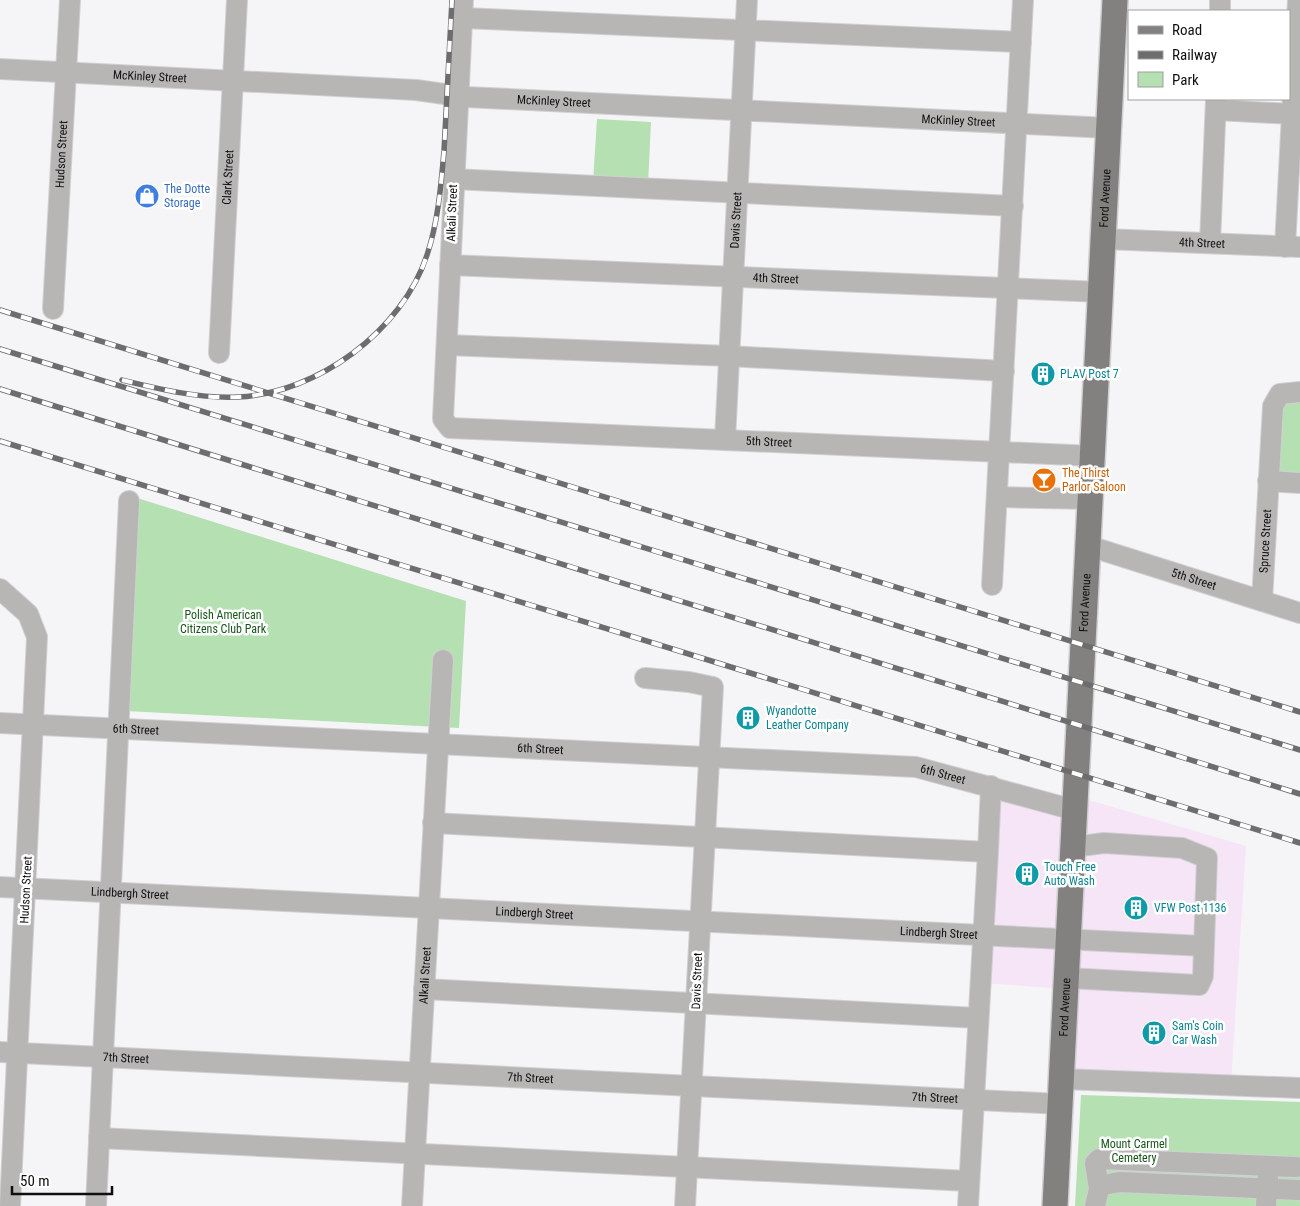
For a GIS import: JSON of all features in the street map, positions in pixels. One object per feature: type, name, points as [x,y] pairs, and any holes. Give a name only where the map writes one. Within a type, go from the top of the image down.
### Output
[{"type":"main road","name":"Ford Avenue","points":[[1055,1206],[1074,810],[1094,456],[1115,0]]},
{"type":"street","name":"Hudson Street","points":[[53,310],[70,0]]},
{"type":"street","name":"Clark Street","points":[[219,353],[237,0]]},
{"type":"street","name":"Davis Street","points":[[725,440],[747,0]]},
{"type":"street","points":[[992,585],[1023,0]]},
{"type":"street","points":[[1292,247],[1292,114],[1298,0]]},
{"type":"street","points":[[462,9],[745,30],[1021,42]]},
{"type":"street","name":"Alkali Street","points":[[446,425],[443,419],[462,9]]},
{"type":"street","name":"McKinley Street","points":[[0,69],[416,90],[458,96],[1109,128]]},
{"type":"street","points":[[1210,243],[1216,105],[1292,114]]},
{"type":"street","points":[[453,179],[1012,206]]},
{"type":"street","name":"4th Street","points":[[1104,238],[1292,247]]},
{"type":"street","name":"4th Street","points":[[450,265],[1102,292]]},
{"type":"street","points":[[447,345],[729,356],[1004,371]]},
{"type":"street","name":"Spruce Street","points":[[1262,601],[1272,406],[1280,394],[1300,392]]},
{"type":"street","name":"5th Street","points":[[446,425],[450,428],[1094,456]]},
{"type":"street","points":[[1268,481],[1300,482]]},
{"type":"street","points":[[998,497],[1091,499]]},
{"type":"street","points":[[96,1206],[129,501]]},
{"type":"street","name":"5th Street","points":[[1089,546],[1300,613]]},
{"type":"street","name":"Hudson Street","points":[[0,589],[28,614],[36,631],[37,650],[26,888],[9,1053],[10,1206]]},
{"type":"street","name":"Alkali Street","points":[[412,1206],[443,660]]},
{"type":"street","name":"Davis Street","points":[[645,678],[689,682],[713,687],[685,1206]]},
{"type":"street","name":"6th Street","points":[[0,723],[916,767],[1074,810]]},
{"type":"street","points":[[968,1206],[991,786]]},
{"type":"street","points":[[433,823],[988,852]]},
{"type":"street","points":[[1067,978],[1199,984],[1202,976],[1204,946],[1207,858],[1182,848],[1104,843],[1073,847]]},
{"type":"street","name":"Lindbergh Street","points":[[0,887],[1204,946]]},
{"type":"street","points":[[424,989],[978,1018]]},
{"type":"street","name":"7th Street","points":[[9,1053],[102,1056],[1061,1104]]},
{"type":"street","points":[[1062,1079],[1300,1088]]},
{"type":"street","points":[[99,1138],[969,1181]]},
{"type":"street","points":[[1097,1197],[1095,1163],[1098,1159],[1296,1168]]},
{"type":"street","points":[[1267,1197],[1268,1166]]},
{"type":"street","points":[[1097,1197],[1104,1185],[1119,1182],[1267,1197],[1300,1190]]},
{"type":"shaded area","points":[[989,786],[1058,805],[1075,796],[1246,846],[1231,1084],[1062,1079],[1066,989],[981,983]]},
{"type":"green space","points":[[597,119],[651,122],[648,185],[593,182]]},
{"type":"green space","points":[[1282,400],[1300,400],[1300,473],[1278,472]]},
{"type":"green space","name":"Polish American Citizens Club Park","points":[[134,497],[466,601],[459,728],[126,711]]},
{"type":"green space","name":"Mount Carmel Cemetery","points":[[1081,1095],[1300,1102],[1300,1206],[1075,1206]]},
{"type":"railway","points":[[122,380],[194,395],[238,397],[268,393],[298,384],[326,370],[353,353],[377,332],[398,309],[415,283],[427,255],[436,217],[444,151],[452,0]]},
{"type":"railway","points":[[0,310],[1300,712]]},
{"type":"railway","points":[[0,349],[1300,750]]},
{"type":"railway","points":[[0,389],[1300,794]]},
{"type":"railway","points":[[0,441],[1300,843]]},
{"type":"place","name":"The Dotte Storage","points":[[147,196]]},
{"type":"place","name":"PLAV Post 7","points":[[1043,374]]},
{"type":"place","name":"The Thirst Parlor Saloon","points":[[1044,480]]},
{"type":"place","name":"Wyandotte Leather Company","points":[[748,718]]},
{"type":"place","name":"Touch Free Auto Wash","points":[[1027,874]]},
{"type":"place","name":"VFW Post 1136","points":[[1136,908]]},
{"type":"place","name":"Sam's Coin Car Wash","points":[[1154,1033]]}]
